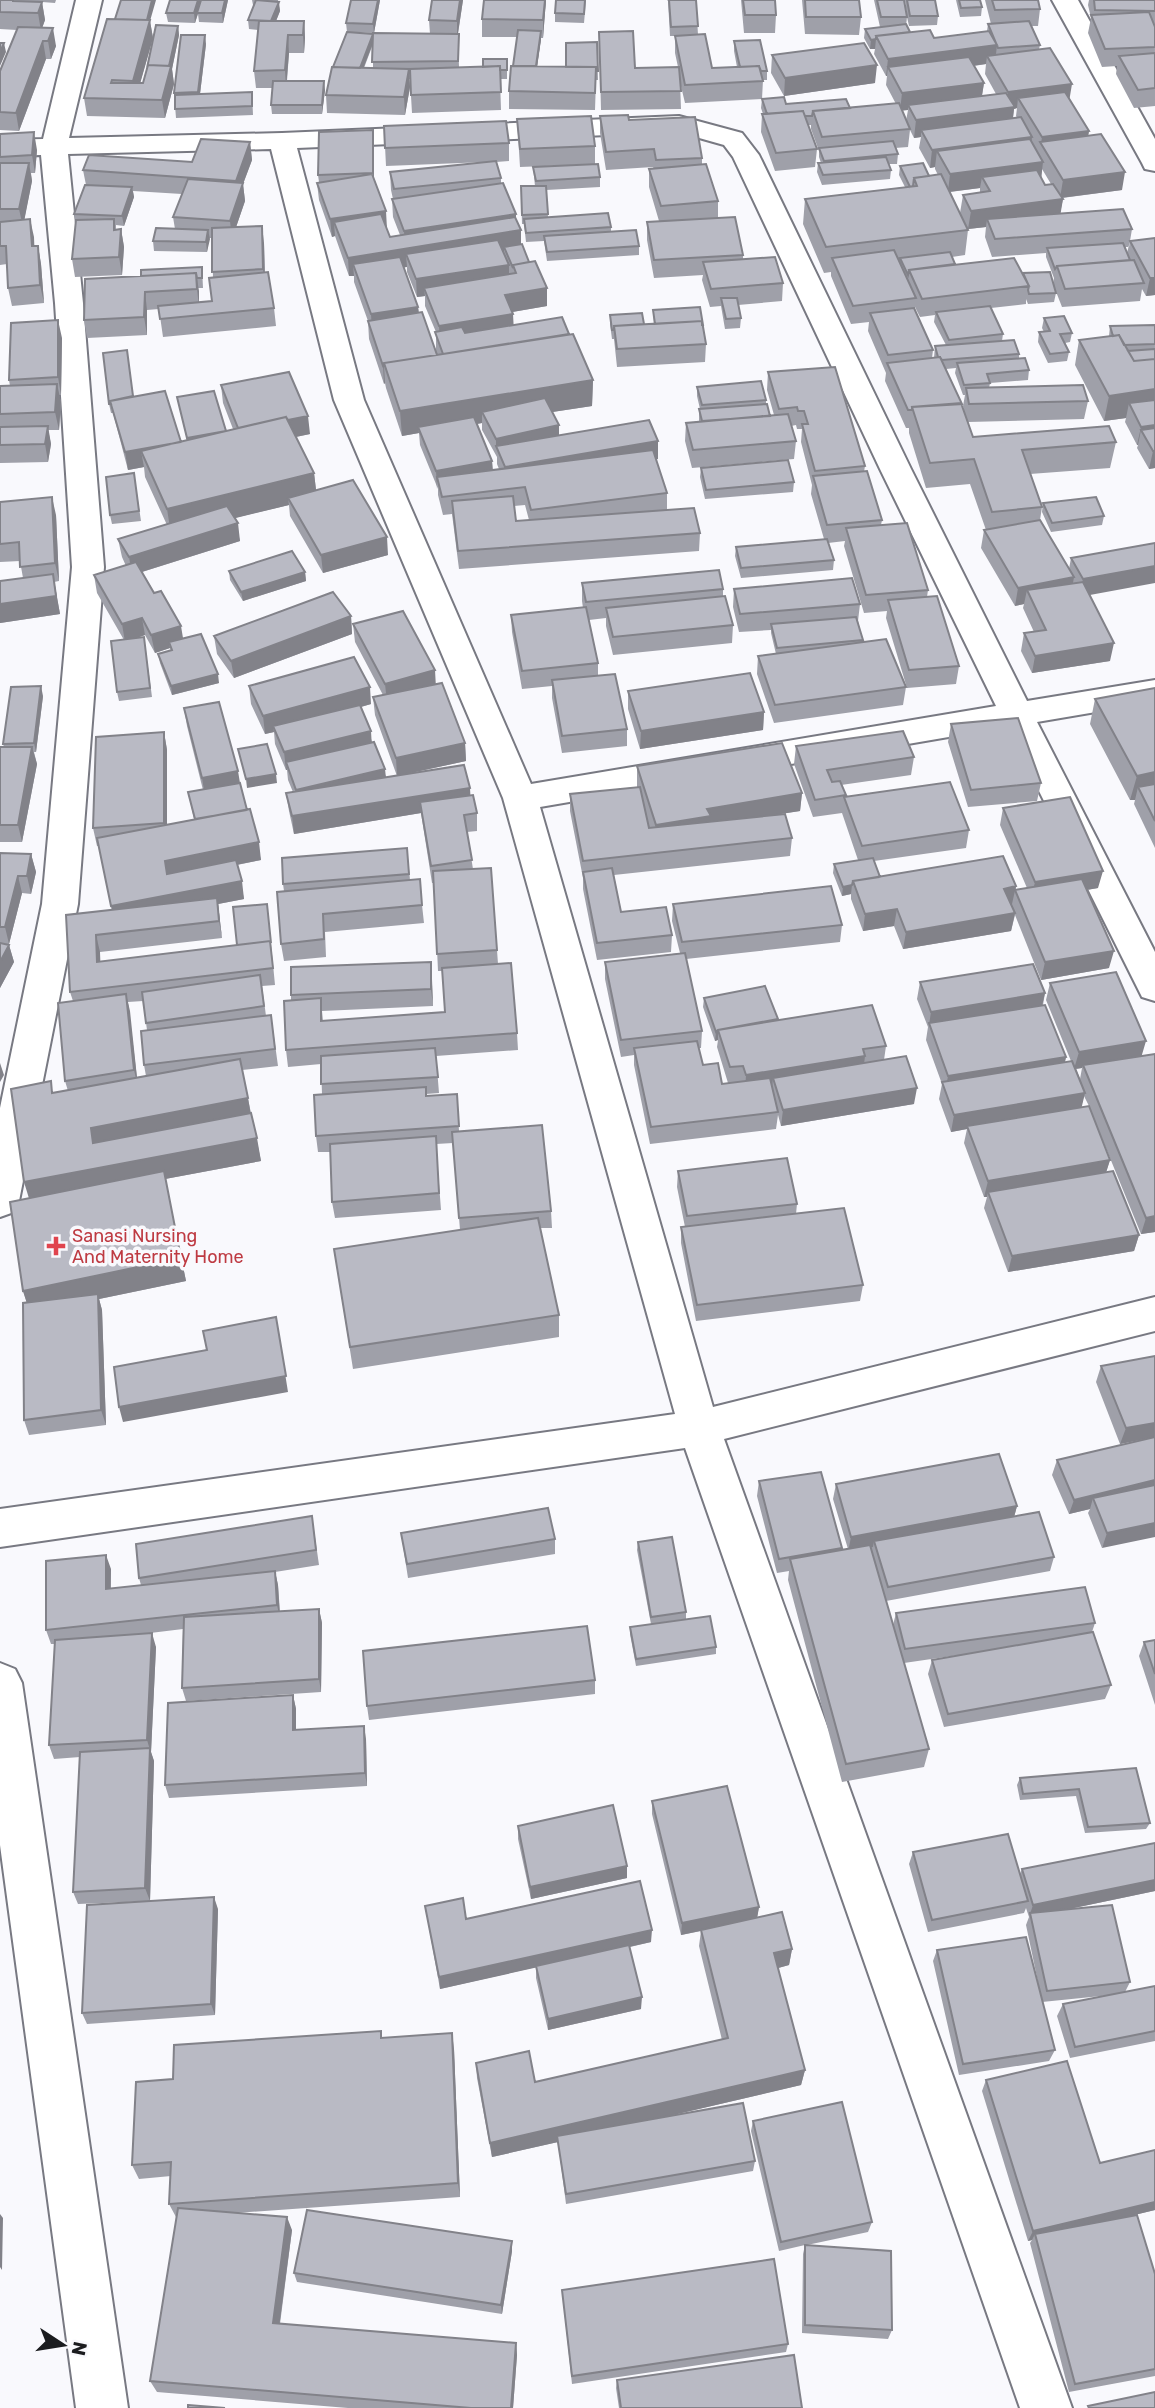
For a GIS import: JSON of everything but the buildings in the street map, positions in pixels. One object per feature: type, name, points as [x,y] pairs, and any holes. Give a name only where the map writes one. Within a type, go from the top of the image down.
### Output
[{"type":"street","points":[[0,1201],[61,904],[88,567],[69,303],[54,148],[89,0]]},
{"type":"street","points":[[1065,0],[1155,163]]},
{"type":"street","points":[[0,148],[282,141],[679,124],[733,139],[746,155],[849,378],[1015,715],[1155,987]]},
{"type":"street","points":[[282,141],[349,400],[520,798],[699,1428],[1046,2408]]},
{"type":"street","points":[[520,798],[1155,691]]},
{"type":"street","points":[[0,1528],[699,1428],[1155,1314]]},
{"type":"street","points":[[0,1683],[102,2408]]},
{"type":"place","name":"Sanasi Nursing And Maternity Home","points":[[56,1246]]}]
